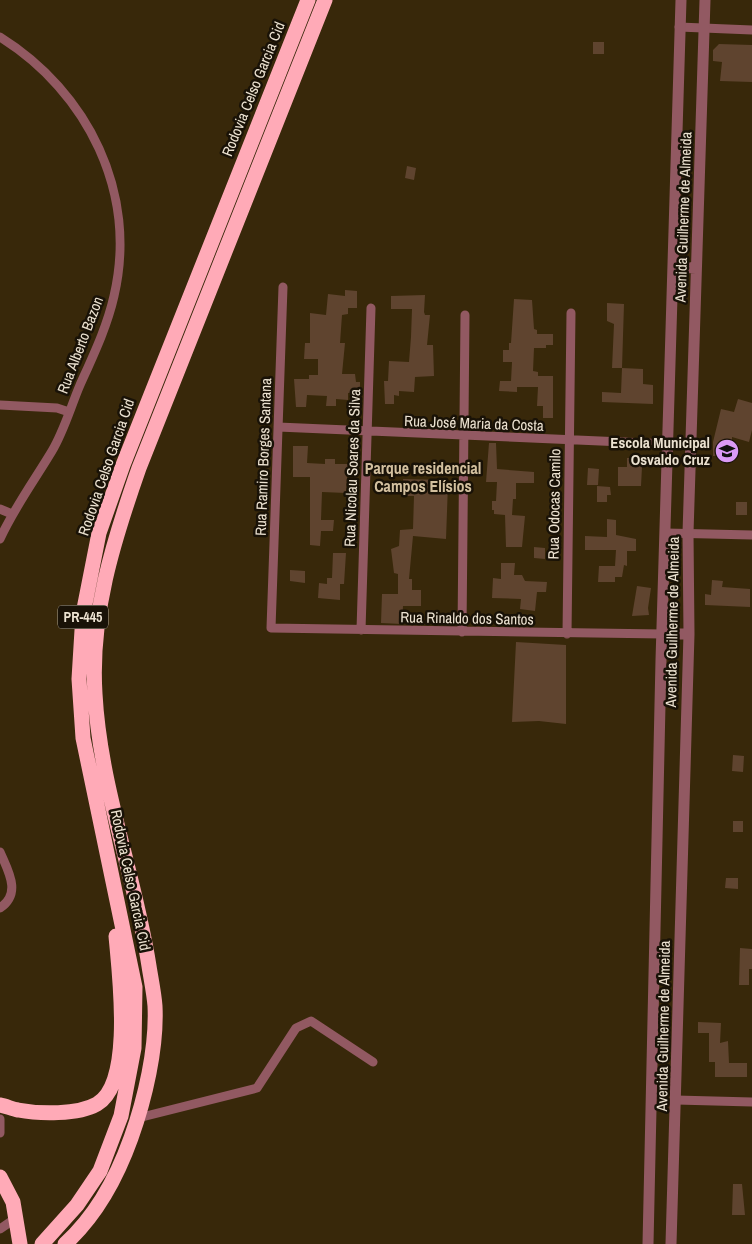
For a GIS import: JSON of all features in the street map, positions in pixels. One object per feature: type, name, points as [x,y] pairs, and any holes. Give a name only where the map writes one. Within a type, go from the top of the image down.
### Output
[{"type":"highway","name":"Rodovia Celso Garcia Cid","points":[[42,1244],[78,1205],[100,1171],[123,1106],[134,1048],[135,987],[83,738],[80,679],[83,614],[99,533],[123,465],[308,0]]},
{"type":"highway","name":"Rodovia Celso Garcia Cid","points":[[65,1244],[96,1209],[115,1176],[138,1118],[150,1066],[155,1007],[144,936],[102,756],[95,694],[98,618],[112,547],[138,468],[325,0]]},
{"type":"highway","points":[[0,1105],[40,1113],[70,1111],[98,1104],[112,1090],[116,1079],[120,1050],[122,1012],[111,872]]},
{"type":"highway","points":[[0,1177],[11,1195],[20,1244]]},
{"type":"street","name":"Avenida Guilherme de Almeida","points":[[648,1244],[681,0]]},
{"type":"street","name":"Avenida Guilherme de Almeida","points":[[671,1244],[689,634],[688,533],[705,0]]},
{"type":"street","points":[[679,27],[752,30]]},
{"type":"street","name":"Rua Alberto Bazon","points":[[0,37],[41,67],[80,112],[102,153],[116,202],[120,240],[114,297],[103,333],[52,450],[12,514],[0,539]]},
{"type":"street","points":[[673,267],[696,268]]},
{"type":"street","name":"Rua Ramiro Borges Santana","points":[[271,628],[283,287]]},
{"type":"street","name":"Rua Nicolau Soares da Silva","points":[[361,630],[371,308]]},
{"type":"street","name":"Rua Odocas Camilo","points":[[567,634],[571,313]]},
{"type":"street","points":[[462,632],[465,315]]},
{"type":"street","points":[[0,405],[57,408],[69,412]]},
{"type":"street","name":"Rua José Maria da Costa","points":[[278,427],[669,444]]},
{"type":"street","points":[[0,508],[12,514]]},
{"type":"street","points":[[666,532],[752,535]]},
{"type":"street","name":"Rua Rinaldo dos Santos","points":[[271,628],[663,634]]},
{"type":"street","points":[[663,634],[689,634]]},
{"type":"street","points":[[0,852],[12,883],[10,897],[0,908]]},
{"type":"street","points":[[138,1118],[257,1088],[296,1028],[311,1021],[373,1062]]},
{"type":"street","points":[[676,1100],[752,1102]]},
{"type":"street","points":[[0,1119],[0,1133]]},
{"type":"street","points":[[0,1229],[16,1218]]},
{"type":"building","points":[[593,42],[604,42],[604,54],[593,54]]},
{"type":"building","points":[[719,44],[752,45],[752,82],[720,81],[722,62],[713,61],[713,50]]},
{"type":"building","points":[[407,166],[416,168],[414,180],[405,178]]},
{"type":"building","points":[[345,290],[357,291],[357,308],[348,308],[348,314],[342,315],[340,343],[345,343],[342,374],[355,374],[356,382],[360,382],[360,392],[348,393],[348,400],[336,399],[336,406],[326,406],[327,396],[307,395],[306,407],[296,407],[294,379],[309,379],[309,375],[318,375],[318,359],[304,359],[305,343],[310,343],[310,313],[326,315],[328,294],[345,296]]},
{"type":"building","points":[[425,295],[424,312],[425,315],[430,315],[427,345],[433,345],[434,376],[415,377],[414,392],[399,391],[399,396],[394,395],[394,404],[385,404],[384,381],[388,381],[389,361],[409,362],[411,337],[412,309],[391,309],[391,296]]},
{"type":"building","points":[[514,299],[532,300],[534,329],[537,330],[537,334],[553,334],[553,345],[546,345],[546,348],[534,348],[533,371],[538,372],[538,376],[553,376],[553,418],[543,418],[543,406],[537,406],[538,387],[517,387],[517,392],[499,391],[500,381],[511,381],[512,362],[503,362],[503,350],[509,350],[509,343],[511,343]]},
{"type":"building","points":[[607,303],[624,304],[622,368],[612,368],[614,324],[607,321]]},
{"type":"building","points":[[622,368],[643,369],[643,384],[653,385],[653,404],[602,402],[602,392],[621,393]]},
{"type":"building","points":[[738,399],[752,403],[752,430],[749,442],[732,437],[732,456],[713,456],[713,442],[721,409],[734,412]]},
{"type":"building","points":[[489,443],[496,443],[497,469],[534,472],[534,483],[516,483],[516,499],[513,499],[512,515],[525,516],[522,547],[506,547],[505,515],[494,514],[494,510],[492,510],[492,501],[496,501],[497,482],[486,482]]},
{"type":"building","points":[[293,446],[308,446],[307,463],[325,464],[325,459],[335,459],[335,464],[348,464],[346,493],[322,492],[321,520],[334,520],[333,531],[321,531],[320,546],[310,545],[310,477],[293,477]]},
{"type":"building","points":[[627,458],[645,458],[645,467],[642,467],[641,486],[618,486],[618,467],[627,467]]},
{"type":"building","points":[[588,468],[599,469],[598,485],[587,485]]},
{"type":"building","points":[[403,479],[442,480],[442,483],[448,484],[446,539],[413,536],[409,579],[412,579],[412,590],[421,590],[421,606],[403,606],[402,624],[381,623],[382,594],[398,594],[398,574],[394,573],[391,549],[399,546],[400,530],[413,529],[414,496],[406,496],[404,493]]},
{"type":"building","points":[[597,486],[610,487],[611,495],[607,495],[607,502],[597,502]]},
{"type":"building","points":[[736,502],[747,502],[747,515],[736,515]]},
{"type":"building","points":[[607,519],[616,520],[616,535],[636,539],[636,551],[627,551],[627,566],[624,565],[622,577],[615,577],[615,582],[598,582],[599,566],[615,566],[616,550],[585,550],[585,536],[607,537]]},
{"type":"building","points":[[534,547],[545,548],[545,559],[534,558]]},
{"type":"building","points":[[333,553],[346,553],[344,584],[340,584],[340,600],[318,598],[319,583],[327,584],[327,578],[332,578]]},
{"type":"building","points":[[501,563],[515,563],[514,575],[522,575],[525,581],[547,582],[546,592],[537,592],[535,611],[520,609],[521,599],[492,598],[493,578],[501,579]]},
{"type":"building","points":[[290,570],[305,571],[305,583],[290,581]]},
{"type":"building","points":[[712,580],[723,581],[722,587],[750,589],[750,607],[705,605],[705,594],[711,595]]},
{"type":"building","points":[[637,586],[651,588],[648,608],[649,615],[632,616]]},
{"type":"building","points":[[516,642],[566,645],[566,724],[539,721],[512,722]]},
{"type":"building","points":[[733,755],[744,756],[743,772],[732,771]]},
{"type":"building","points":[[733,821],[743,821],[743,832],[733,832]]},
{"type":"building","points":[[726,878],[738,878],[738,889],[725,888]]},
{"type":"building","points":[[740,948],[752,949],[752,969],[749,969],[749,985],[739,985]]},
{"type":"building","points":[[698,1022],[721,1023],[720,1043],[728,1041],[729,1063],[747,1063],[747,1077],[715,1077],[715,1062],[709,1062],[709,1033],[698,1033]]},
{"type":"building","points":[[733,1184],[742,1184],[745,1215],[732,1215]]},
{"type":"place","name":"Escola Municipal Osvaldo Cruz","points":[[727,451]]},
{"type":"district","name":"Parque residencial Campos Elísios","points":[[423,477]]}]
